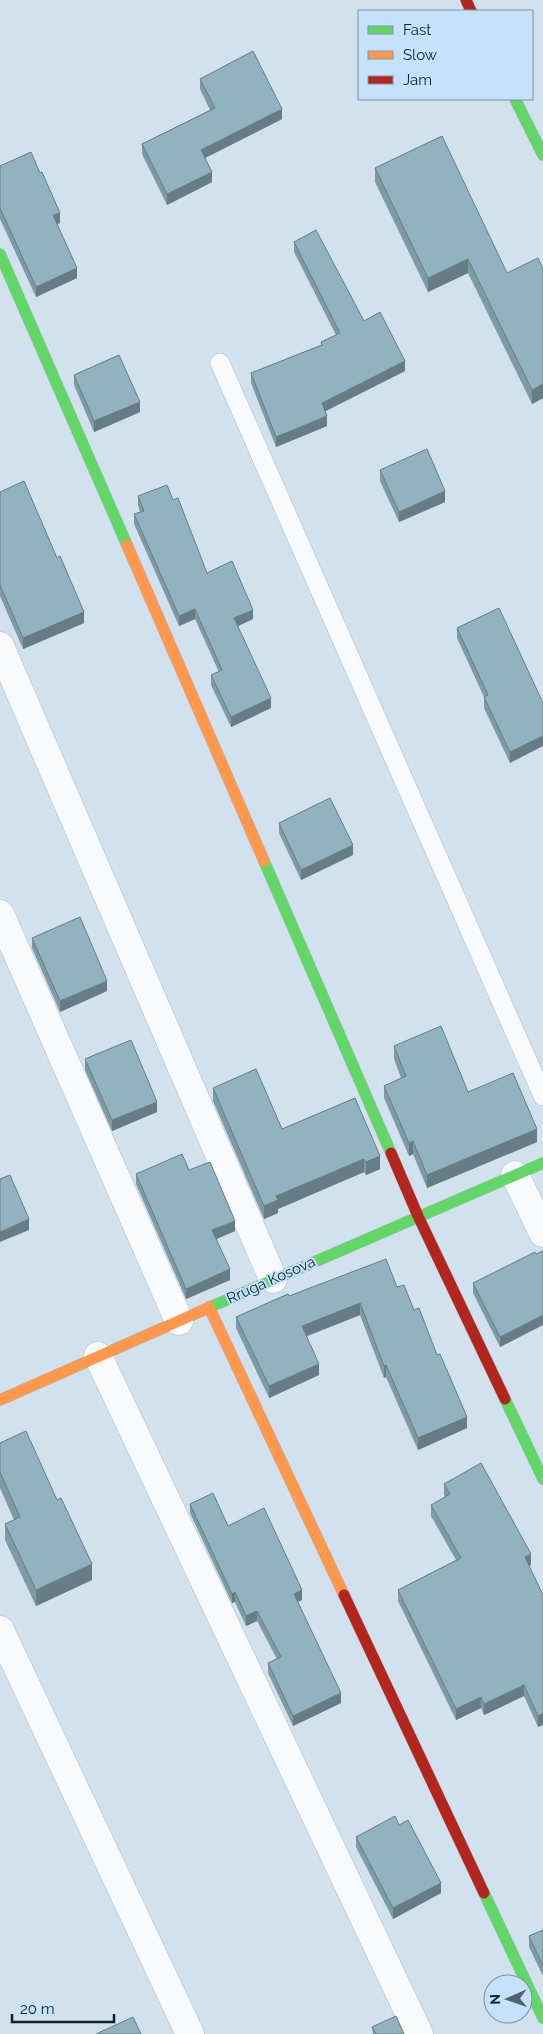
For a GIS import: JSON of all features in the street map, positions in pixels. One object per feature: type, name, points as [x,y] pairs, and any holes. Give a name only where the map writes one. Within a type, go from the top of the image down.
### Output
[{"type":"street","points":[[516,100],[543,155]]},
{"type":"street","points":[[0,254],[418,1216],[543,1479]]},
{"type":"street","points":[[0,646],[273,1279]]},
{"type":"street","points":[[0,914],[179,1321]]},
{"type":"street","name":"Rruga Kosova","points":[[0,1400],[273,1279],[543,1163]]},
{"type":"street","points":[[516,1175],[543,1233]]},
{"type":"street","points":[[209,1307],[543,2018]]},
{"type":"street","points":[[98,1356],[419,2034]]},
{"type":"street","points":[[0,1630],[190,2034]]},
{"type":"lane","points":[[220,363],[543,1096]]},
{"type":"building","points":[[253,51],[282,109],[201,150],[212,172],[167,194],[142,144],[215,108],[200,79]]},
{"type":"building","points":[[442,136],[507,273],[538,258],[543,269],[543,384],[532,390],[468,259],[428,278],[375,168]]},
{"type":"building","points":[[31,152],[60,213],[53,215],[77,268],[36,287],[0,208],[0,166]]},
{"type":"building","points":[[316,230],[364,321],[380,312],[405,361],[322,403],[327,416],[276,437],[251,373],[322,345],[321,342],[340,333],[294,242]]},
{"type":"building","points":[[119,355],[140,402],[94,421],[74,375]]},
{"type":"building","points":[[427,449],[445,491],[399,512],[380,470]]},
{"type":"building","points":[[24,481],[57,558],[60,556],[84,612],[23,638],[0,585],[0,492]]},
{"type":"building","points":[[167,485],[173,500],[178,498],[207,573],[232,561],[253,610],[234,618],[271,698],[231,717],[211,675],[222,670],[195,609],[179,616],[134,514],[144,511],[138,496]]},
{"type":"building","points":[[499,608],[543,703],[543,736],[510,752],[484,697],[488,695],[457,628]]},
{"type":"building","points":[[330,798],[353,845],[301,870],[279,823]]},
{"type":"building","points":[[80,917],[107,981],[60,1001],[32,938]]},
{"type":"building","points":[[441,1026],[468,1092],[513,1073],[537,1129],[427,1175],[413,1141],[409,1143],[384,1086],[406,1076],[394,1046]]},
{"type":"building","points":[[131,1040],[157,1102],[112,1120],[85,1059]]},
{"type":"building","points":[[256,1069],[282,1129],[355,1098],[380,1156],[366,1162],[364,1159],[276,1196],[278,1200],[264,1206],[213,1088]]},
{"type":"building","points":[[182,1154],[189,1170],[210,1162],[235,1221],[212,1230],[230,1269],[186,1289],[136,1174]]},
{"type":"building","points":[[10,1175],[29,1219],[0,1232],[0,1179]]},
{"type":"building","points":[[543,1251],[543,1315],[500,1337],[473,1283],[535,1252],[536,1254]]},
{"type":"building","points":[[386,1259],[397,1287],[404,1285],[414,1310],[419,1308],[437,1355],[440,1354],[467,1417],[418,1438],[386,1365],[384,1366],[360,1303],[302,1326],[319,1364],[269,1386],[236,1317],[288,1294],[289,1296]]},
{"type":"building","points":[[26,1431],[57,1500],[61,1498],[92,1564],[36,1590],[5,1524],[20,1517],[0,1472],[0,1443]]},
{"type":"building","points":[[481,1463],[531,1554],[525,1557],[543,1595],[543,1713],[538,1716],[524,1685],[484,1704],[481,1697],[456,1709],[398,1590],[461,1558],[431,1505],[450,1494],[444,1484]]},
{"type":"building","points":[[213,1493],[228,1526],[264,1508],[302,1590],[294,1594],[341,1693],[293,1716],[268,1663],[281,1657],[257,1611],[246,1616],[235,1592],[232,1594],[190,1504]]},
{"type":"building","points":[[395,1816],[399,1825],[408,1820],[441,1883],[393,1908],[356,1837]]},
{"type":"building","points":[[543,1930],[543,1966],[529,1936]]},
{"type":"building","points":[[396,2016],[404,2034],[376,2034],[372,2027]]},
{"type":"building","points":[[133,2017],[141,2034],[96,2034]]},
{"type":"traffic: fast","points":[[516,100],[543,155]]},
{"type":"traffic: fast","points":[[0,254],[127,545]]},
{"type":"traffic: fast","points":[[264,861],[391,1153]]},
{"type":"traffic: fast","points":[[208,1308],[543,1163]]},
{"type":"traffic: fast","points":[[505,1399],[543,1479]]},
{"type":"traffic: fast","points":[[484,1893],[543,2018]]},
{"type":"traffic: slow","points":[[127,545],[264,861]]},
{"type":"traffic: slow","points":[[209,1307],[344,1595]]},
{"type":"traffic: slow","points":[[0,1400],[208,1308]]},
{"type":"traffic: jam","points":[[466,0],[471,10]]},
{"type":"traffic: jam","points":[[391,1153],[418,1216],[505,1399]]},
{"type":"traffic: jam","points":[[344,1595],[484,1893]]}]
